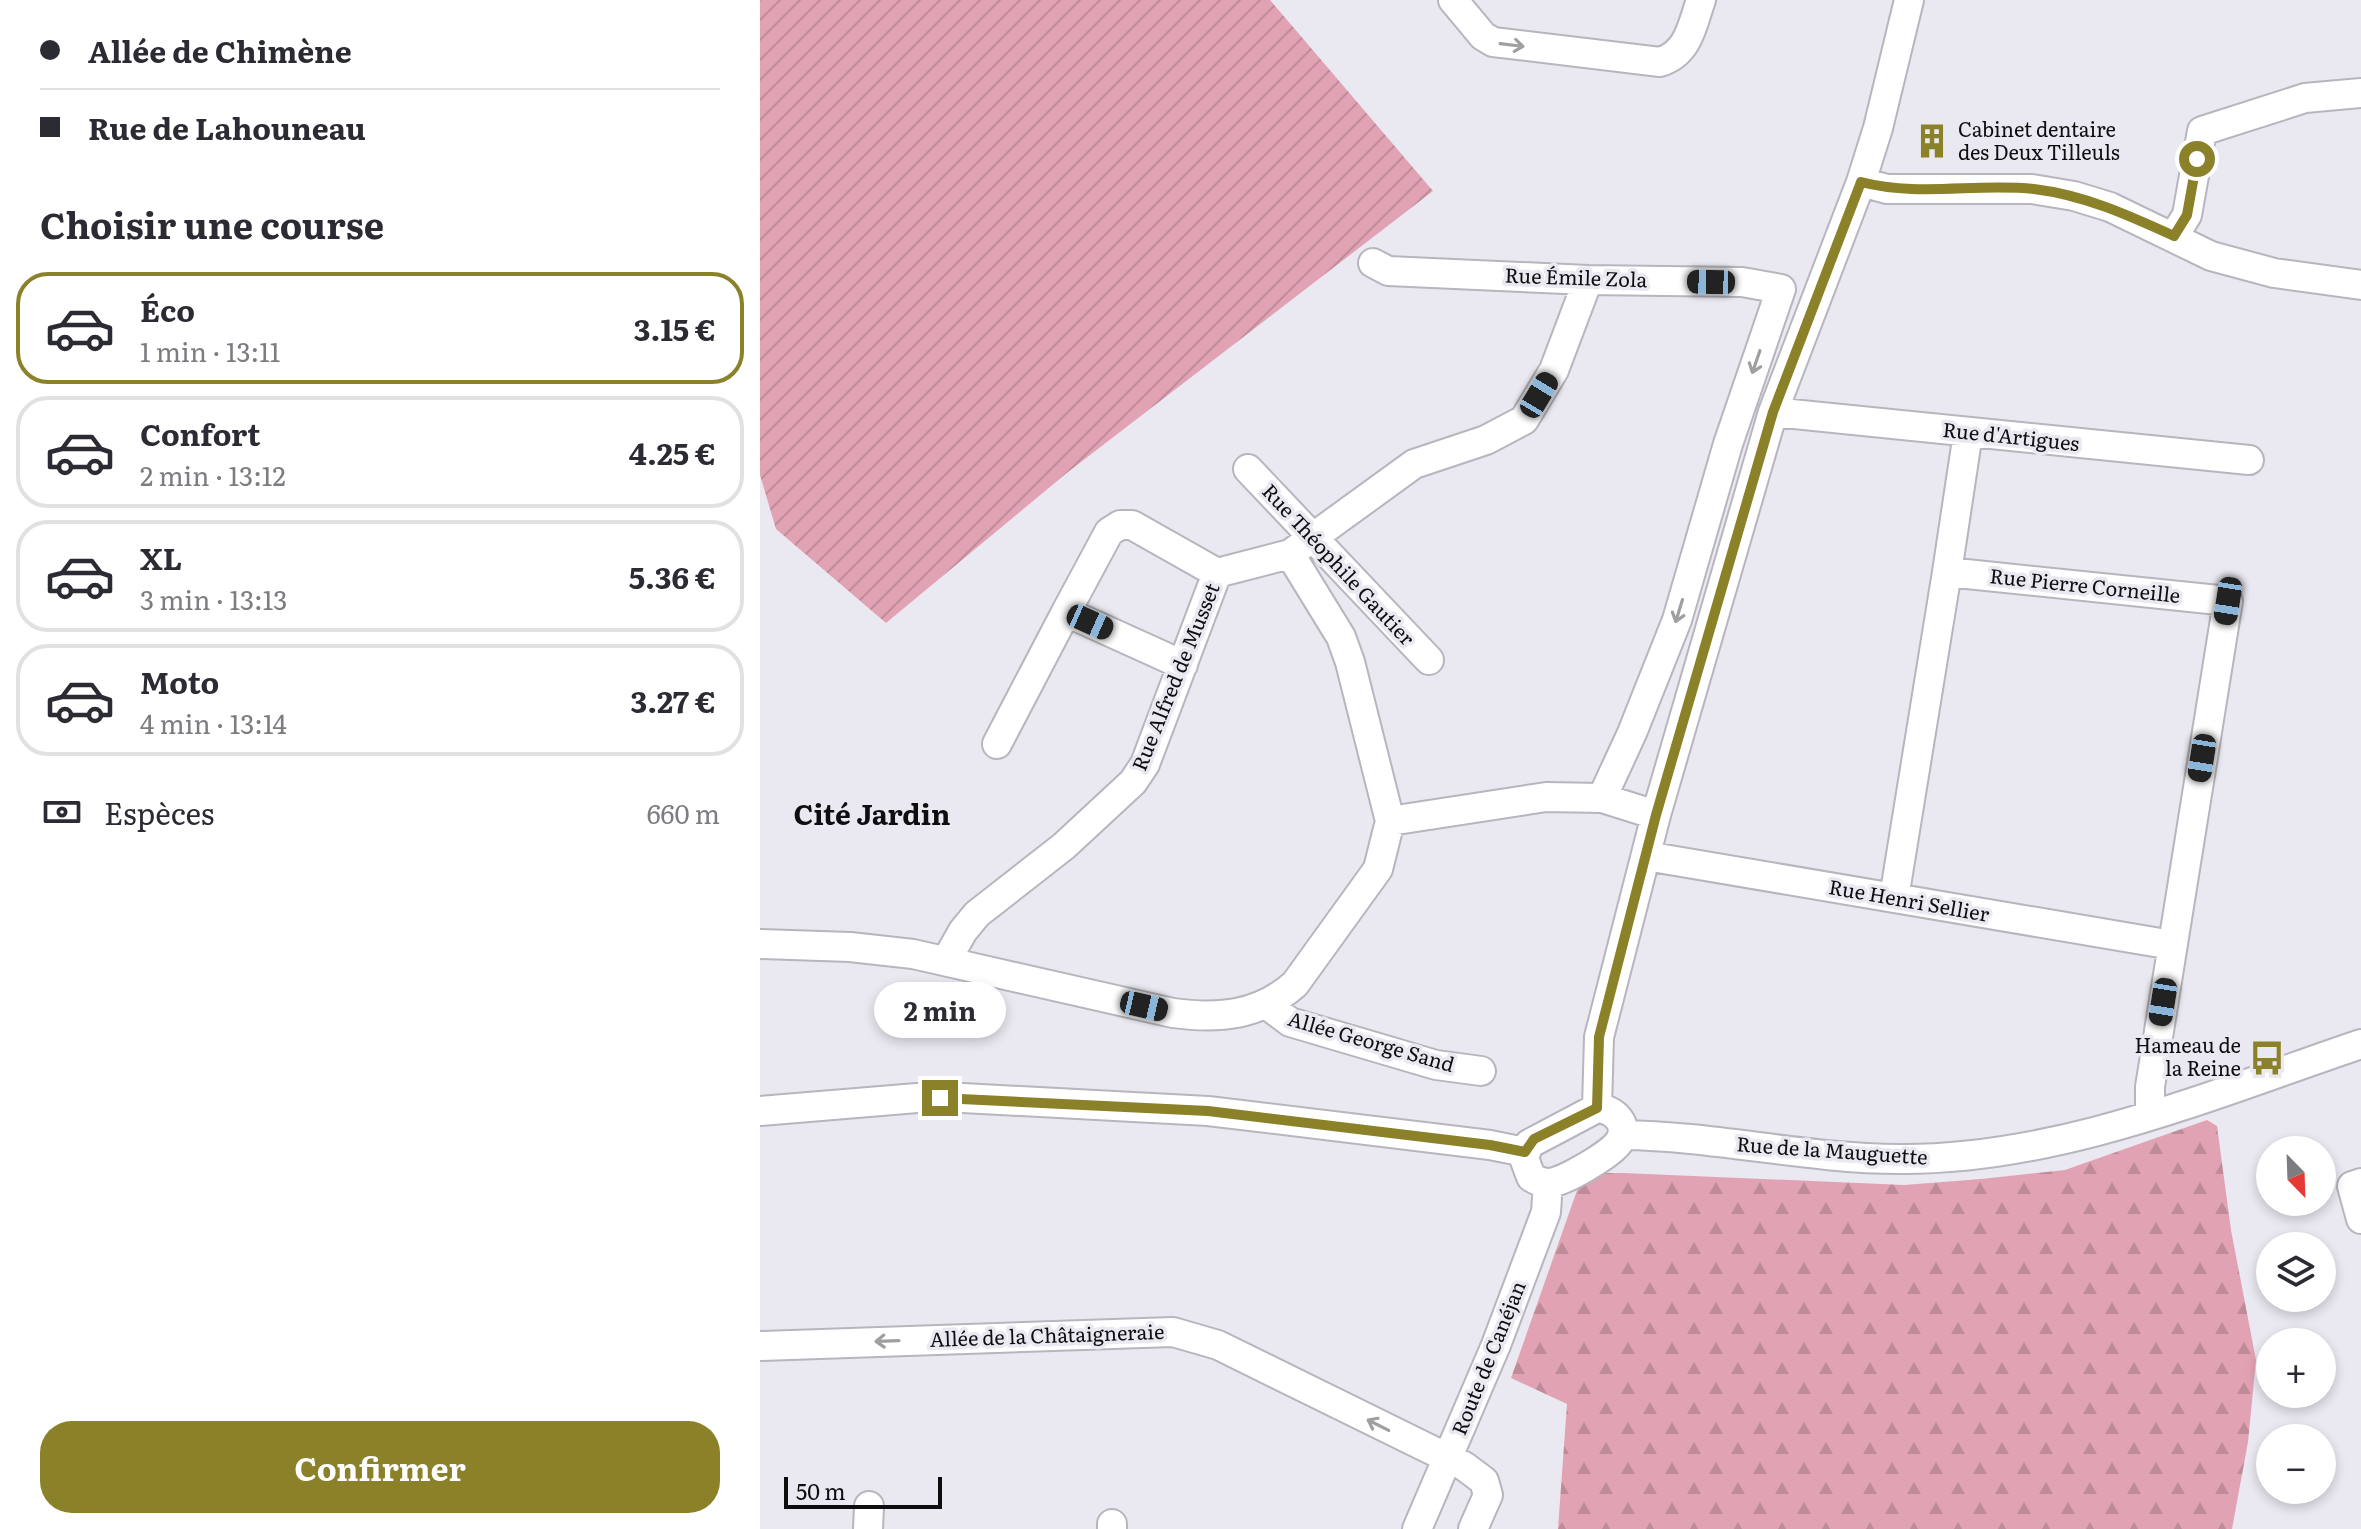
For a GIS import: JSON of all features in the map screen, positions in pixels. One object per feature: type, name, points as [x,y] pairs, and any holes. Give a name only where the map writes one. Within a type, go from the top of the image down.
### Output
[{"type":"street","points":[[1453,0],[1483,36],[1493,42],[1660,62],[1673,58],[1685,44],[1701,0]]},
{"type":"street","points":[[1597,1108],[1599,1037],[1656,815],[1773,412],[1861,182],[1878,128],[1909,0]]},
{"type":"street","points":[[2174,236],[2187,215],[2202,131],[2305,98],[2361,93]]},
{"type":"street","points":[[1861,182],[1887,189],[2032,189],[2074,196],[2110,207],[2211,256],[2265,271],[2361,285]]},
{"type":"street","name":"Rue Émile Zola","points":[[1373,263],[1388,271],[1588,280],[1742,282],[1781,289],[1728,444],[1677,620],[1632,733],[1602,798]]},
{"type":"street","name":"Rue Alfred de Musset","points":[[946,961],[977,914],[1064,846],[1133,782],[1145,764],[1217,573],[1302,546],[1414,464],[1486,440],[1524,420],[1554,370],[1588,280]]},
{"type":"street","name":"Rue d'Artigues","points":[[1773,412],[2249,460]]},
{"type":"street","points":[[1894,898],[1968,433]]},
{"type":"street","name":"Rue Théophile Gautier","points":[[1248,469],[1302,546],[1429,660]]},
{"type":"street","points":[[997,744],[1109,532],[1120,525],[1132,525],[1217,573]]},
{"type":"street","points":[[760,944],[850,947],[913,954],[1173,1013],[1205,1017],[1230,1016],[1282,996],[1295,984],[1378,869],[1390,821],[1350,662],[1302,546]]},
{"type":"street","name":"Rue Pierre Corneille","points":[[1947,572],[2228,601],[2150,1087],[2150,1114]]},
{"type":"street","points":[[1066,612],[1183,665]]},
{"type":"street","points":[[1390,821],[1546,797],[1602,798],[1656,815]]},
{"type":"street","name":"Rue Henri Sellier","points":[[1646,856],[2172,945]]},
{"type":"street","name":"Allée George Sand","points":[[1266,1004],[1290,1022],[1436,1065],[1481,1071]]},
{"type":"street","name":"Rue de la Mauguette","points":[[1623,1135],[1862,1157],[1935,1158],[2015,1150],[2095,1132],[2361,1044]]},
{"type":"street","points":[[760,1111],[917,1098],[1098,1104],[1259,1116],[1525,1152]]},
{"type":"street","points":[[1597,1108],[1613,1112],[1622,1126],[1623,1135],[1611,1151],[1566,1177],[1548,1183],[1531,1177],[1525,1166],[1525,1152],[1534,1139],[1597,1108]]},
{"type":"street","name":"Route de Canéjan","points":[[1417,1529],[1448,1460],[1546,1212],[1548,1183]]},
{"type":"street","points":[[2361,1183],[2352,1186],[2361,1219]]},
{"type":"street","name":"Allée de la Châtaigneraie","points":[[760,1346],[1173,1332],[1218,1345],[1464,1466],[1484,1481],[1488,1495],[1473,1529]]},
{"type":"green space","points":[[760,0],[1270,0],[1433,191],[1068,472],[886,623],[776,529],[760,475]]},
{"type":"green space","points":[[2207,1120],[2217,1126],[2231,1230],[2256,1360],[2248,1442],[2232,1529],[1558,1529],[1567,1404],[1511,1378],[1580,1182],[1600,1173],[1623,1173],[1904,1185],[2065,1170]]},
{"type":"place","name":"Cabinet dentaire des Deux Tilleuls","points":[[1932,141]]},
{"type":"place","name":"Hameau de la Reine","points":[[2267,1058]]},
{"type":"district","name":"Cité Jardin","points":[[872,815]]},
{"type":"route","points":[[940,1098],[1208,1111],[1490,1145],[1525,1152],[1534,1139],[1597,1108],[1599,1037],[1656,815],[1773,412],[1861,182],[1887,189],[2032,189],[2074,196],[2110,207],[2174,236],[2187,215],[2197,159]]}]
